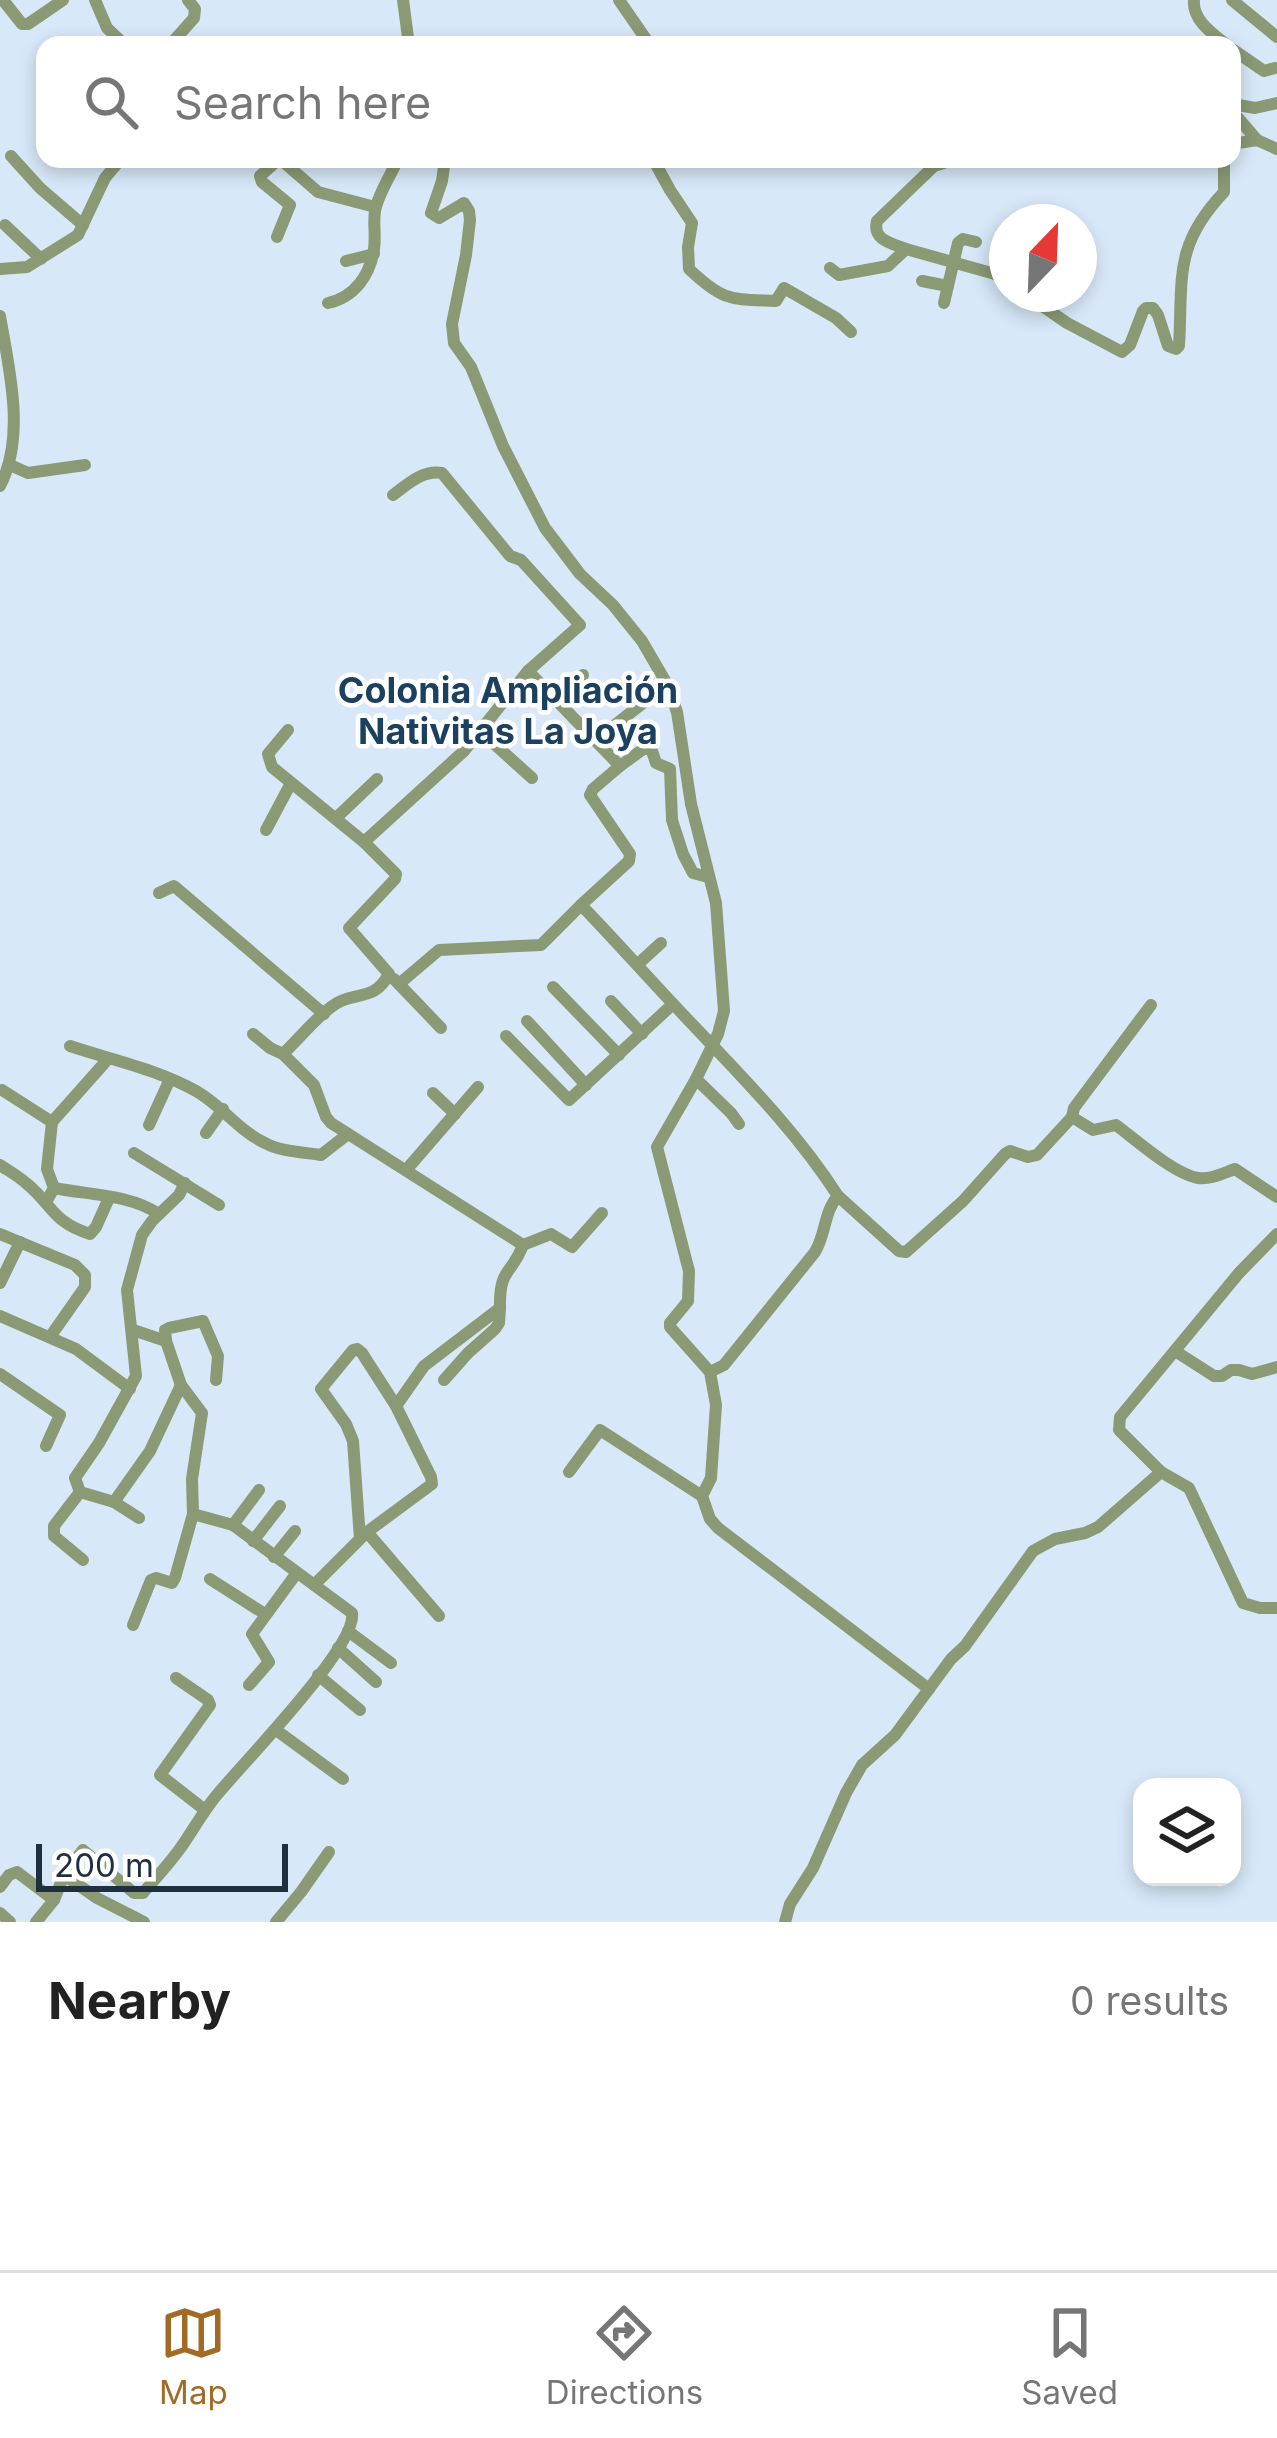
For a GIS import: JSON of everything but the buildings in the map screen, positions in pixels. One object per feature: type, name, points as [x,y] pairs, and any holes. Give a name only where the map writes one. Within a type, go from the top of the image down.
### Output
[{"type":"street","points":[[3,0],[28,25],[63,0]]},
{"type":"street","points":[[95,0],[115,36]]},
{"type":"street","points":[[178,36],[194,18],[195,9],[188,0]]},
{"type":"street","points":[[403,0],[409,36]]},
{"type":"street","points":[[619,0],[644,36]]},
{"type":"street","points":[[1232,0],[1277,37]]},
{"type":"street","points":[[1194,1],[1194,10],[1216,36]]},
{"type":"street","points":[[1241,55],[1264,71],[1275,68]]},
{"type":"street","points":[[1241,106],[1277,103]]},
{"type":"street","points":[[1241,120],[1257,140],[1277,149]]},
{"type":"street","points":[[1241,143],[1257,140]]},
{"type":"street","points":[[11,156],[83,225]]},
{"type":"street","points":[[0,269],[27,267],[71,241],[113,168]]},
{"type":"street","points":[[269,168],[260,176],[262,182],[290,205],[277,237]]},
{"type":"street","points":[[290,168],[318,192],[375,207]]},
{"type":"street","points":[[328,303],[354,292],[374,254],[375,207],[394,168]]},
{"type":"street","points":[[444,168],[431,213],[439,218],[464,203],[470,220],[452,324],[454,343],[471,367],[503,446],[545,528],[580,574],[643,641],[667,684],[677,712],[691,805],[716,903],[722,1022],[657,1147],[689,1271],[688,1301],[670,1327],[710,1372],[716,1405],[711,1478],[702,1496]]},
{"type":"street","points":[[658,168],[692,223],[689,269],[712,291],[733,299],[776,301],[784,288],[836,318],[850,332]]},
{"type":"street","points":[[932,168],[877,221],[876,233],[906,249],[989,272]]},
{"type":"street","points":[[1050,312],[1122,352],[1130,345],[1143,311],[1153,308],[1168,346],[1176,349],[1184,257],[1196,224],[1224,192],[1224,168]]},
{"type":"street","points":[[5,224],[40,259]]},
{"type":"street","points":[[944,303],[960,240],[976,242]]},
{"type":"street","points":[[830,268],[839,275],[888,266],[906,249]]},
{"type":"street","points":[[346,261],[374,254]]},
{"type":"street","points":[[922,281],[948,286]]},
{"type":"street","points":[[0,316],[11,394],[4,475],[85,465]]},
{"type":"street","points":[[364,842],[481,732],[528,671],[578,629],[578,622],[520,560],[510,556],[442,473],[421,476],[393,495]]},
{"type":"street","points":[[528,671],[620,766]]},
{"type":"street","points":[[556,698],[583,675]]},
{"type":"street","points":[[596,740],[667,684]]},
{"type":"street","points":[[288,730],[268,754],[272,767],[397,874],[349,928],[441,1028]]},
{"type":"street","points":[[481,732],[532,778]]},
{"type":"street","points":[[284,1054],[343,1000],[380,988],[440,950],[541,945],[629,861],[630,854],[590,795],[646,747],[656,763],[670,769],[676,837],[693,873],[708,877]]},
{"type":"street","points":[[336,818],[377,779]]},
{"type":"street","points":[[266,830],[291,783]]},
{"type":"street","points":[[159,893],[174,886],[324,1014]]},
{"type":"street","points":[[581,905],[814,1159],[838,1196],[906,1252],[963,1201],[1005,1154],[1037,1155],[1072,1118],[1074,1108],[1151,1005]]},
{"type":"street","points":[[638,964],[661,944]]},
{"type":"street","points":[[553,987],[619,1055]]},
{"type":"street","points":[[611,1001],[642,1034]]},
{"type":"street","points":[[506,1036],[569,1100],[674,1004]]},
{"type":"street","points":[[527,1022],[586,1085]]},
{"type":"street","points":[[253,1034],[284,1054],[318,1091],[326,1117],[523,1245]]},
{"type":"street","points":[[70,1046],[194,1089],[252,1136],[280,1149],[321,1155],[348,1134]]},
{"type":"street","points":[[53,1188],[46,1160],[52,1121],[109,1059]]},
{"type":"street","points":[[696,1078],[739,1124]]},
{"type":"street","points":[[149,1125],[170,1079]]},
{"type":"street","points":[[407,1168],[478,1087]]},
{"type":"street","points":[[2,1090],[52,1121]]},
{"type":"street","points":[[434,1093],[455,1114]]},
{"type":"street","points":[[206,1133],[223,1109]]},
{"type":"street","points":[[1072,1118],[1093,1130],[1116,1125],[1196,1178],[1213,1178],[1235,1169],[1277,1197]]},
{"type":"street","points":[[134,1153],[219,1204]]},
{"type":"street","points":[[0,1165],[25,1181],[53,1215],[90,1234],[109,1198]]},
{"type":"street","points":[[80,1492],[75,1478],[136,1376],[127,1291],[142,1235],[185,1183]]},
{"type":"street","points":[[53,1188],[129,1199],[159,1214]]},
{"type":"street","points":[[46,1202],[53,1188]]},
{"type":"street","points":[[710,1372],[724,1365],[815,1252],[830,1204],[838,1196]]},
{"type":"street","points":[[523,1245],[550,1234],[572,1247],[602,1214]]},
{"type":"street","points":[[0,1234],[75,1265],[85,1275],[86,1287],[50,1337]]},
{"type":"street","points":[[1277,1234],[1239,1273],[1118,1424],[1161,1472],[1189,1488],[1244,1603],[1277,1608]]},
{"type":"street","points":[[0,1282],[20,1242]]},
{"type":"street","points":[[444,1380],[499,1323],[502,1278],[523,1245]]},
{"type":"street","points":[[396,1406],[424,1366],[500,1308]]},
{"type":"street","points":[[0,1316],[76,1349],[130,1389]]},
{"type":"street","points":[[133,1625],[151,1580],[172,1583],[193,1514],[192,1479],[202,1413],[181,1385],[165,1330],[202,1321],[218,1356],[216,1379]]},
{"type":"street","points":[[133,1330],[166,1341]]},
{"type":"street","points":[[314,1585],[364,1536],[431,1484],[396,1406],[357,1349],[321,1389],[352,1441],[364,1536],[439,1616]]},
{"type":"street","points":[[1174,1351],[1214,1376],[1277,1367]]},
{"type":"street","points":[[0,1374],[60,1415],[46,1446]]},
{"type":"street","points":[[114,1502],[150,1451],[181,1385]]},
{"type":"street","points":[[569,1472],[600,1430],[702,1496],[718,1528],[929,1689]]},
{"type":"street","points":[[785,1922],[862,1765],[895,1735],[1033,1550],[1055,1538],[1098,1526],[1161,1472]]},
{"type":"street","points":[[233,1525],[259,1490]]},
{"type":"street","points":[[80,1492],[114,1502],[139,1518]]},
{"type":"street","points":[[80,1492],[53,1532],[82,1560]]},
{"type":"street","points":[[253,1541],[280,1506]]},
{"type":"street","points":[[36,1922],[82,1850],[134,1893],[143,1893],[205,1810],[276,1730],[338,1648],[355,1617],[233,1525],[193,1514]]},
{"type":"street","points":[[274,1556],[296,1531]]},
{"type":"street","points":[[249,1685],[269,1662],[253,1634],[296,1574]]},
{"type":"street","points":[[210,1579],[265,1614]]},
{"type":"street","points":[[348,1631],[391,1663]]},
{"type":"street","points":[[338,1648],[376,1682]]},
{"type":"street","points":[[318,1675],[360,1710]]},
{"type":"street","points":[[176,1678],[210,1705],[160,1775],[205,1810]]},
{"type":"street","points":[[276,1730],[343,1779]]},
{"type":"street","points":[[275,1922],[329,1852]]},
{"type":"street","points":[[0,1887],[8,1875],[17,1872],[54,1900]]},
{"type":"street","points":[[64,1874],[144,1922]]},
{"type":"street","points":[[0,1913],[10,1922]]},
{"type":"district","name":"Colonia Ampliación Nativitas La Joya","points":[[508,710]]}]
